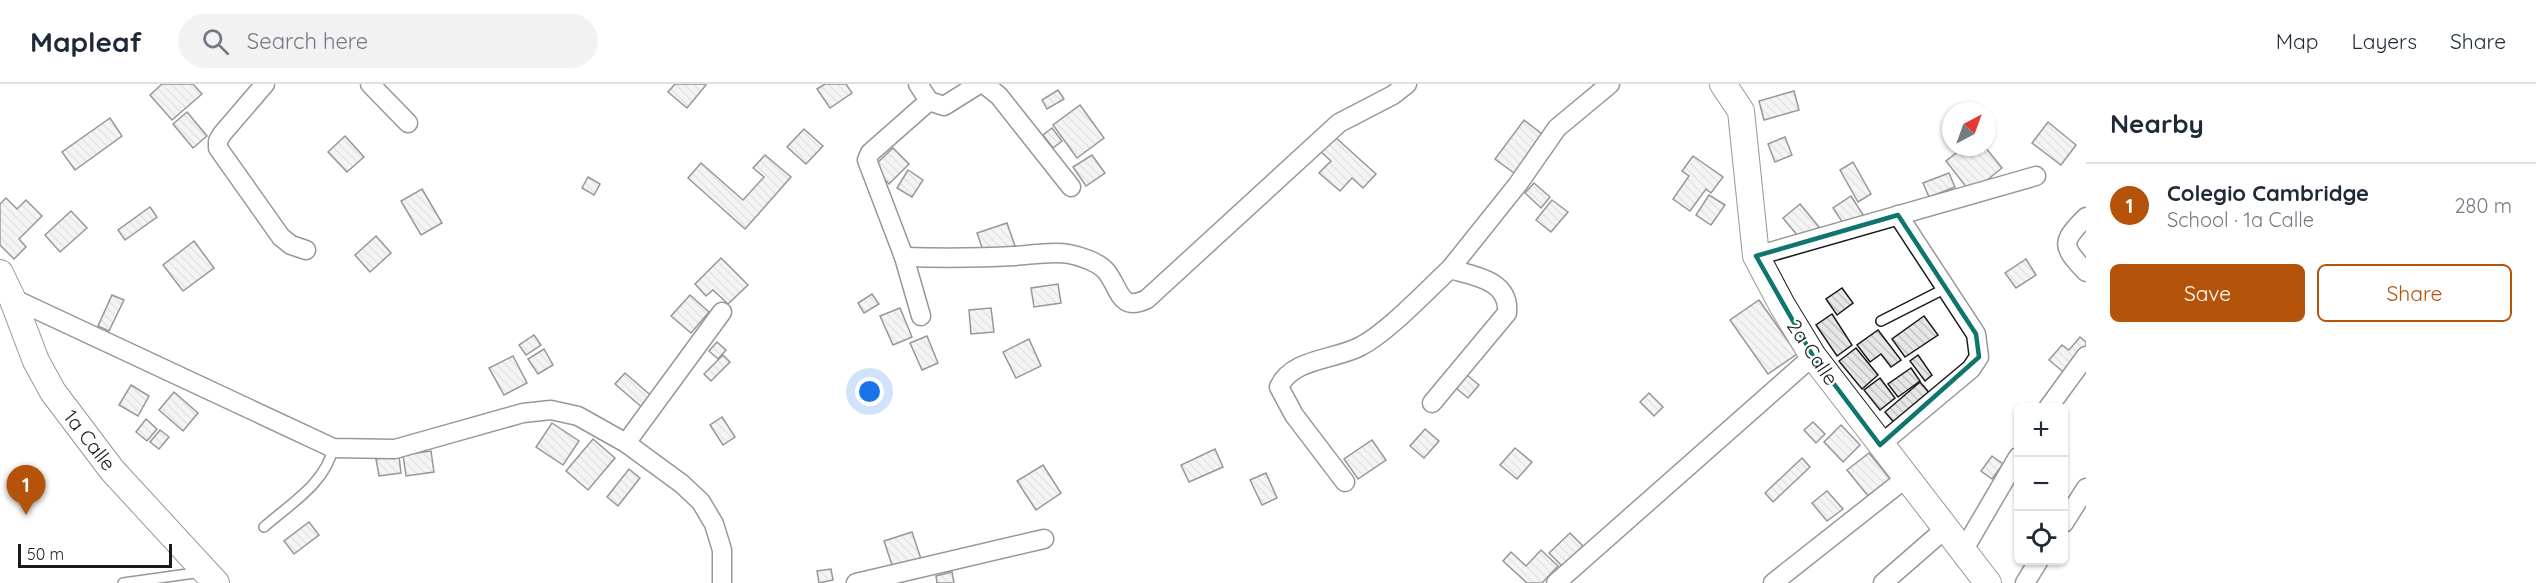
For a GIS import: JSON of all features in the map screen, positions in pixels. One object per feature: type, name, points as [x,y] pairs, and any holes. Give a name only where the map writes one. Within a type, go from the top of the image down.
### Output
[{"type":"main road","name":"2a Calle","points":[[1723,84],[1741,111],[1756,256],[1813,356],[1988,583]]},
{"type":"main road","name":"1a Calle","points":[[0,273],[36,362],[53,392],[112,470],[210,577]]},
{"type":"street","points":[[265,84],[222,134],[218,141],[218,148],[281,237],[291,245],[306,250]]},
{"type":"street","points":[[370,84],[408,123]]},
{"type":"street","points":[[918,84],[929,101],[944,106],[979,84]]},
{"type":"street","points":[[984,84],[999,96],[1071,187]]},
{"type":"street","points":[[904,257],[951,259],[1068,253],[1087,259],[1105,270],[1121,297],[1129,304],[1137,304],[1147,299],[1339,123],[1394,95],[1407,84]]},
{"type":"street","points":[[1345,482],[1294,415],[1279,387],[1283,378],[1295,370],[1361,346],[1450,269],[1518,184],[1557,128],[1610,84]]},
{"type":"street","points":[[921,316],[904,257],[867,160],[870,153],[929,101]]},
{"type":"street","points":[[1756,256],[2036,176]]},
{"type":"street","points":[[1880,445],[1971,369],[1979,357],[1976,334],[1898,215]]},
{"type":"street","points":[[2086,217],[2069,234],[2065,243],[2067,252],[2086,272]]},
{"type":"street","points":[[1432,404],[1507,313],[1508,303],[1494,283],[1450,269]]},
{"type":"street","points":[[12,298],[333,448],[395,449],[523,413],[551,410],[578,416],[626,443],[682,484],[701,502],[714,524],[722,550],[722,583]]},
{"type":"street","points":[[626,443],[722,312]]},
{"type":"street","points":[[1556,583],[1813,356]]},
{"type":"street","points":[[2052,403],[2086,356]]},
{"type":"street","points":[[1963,551],[2014,465]]},
{"type":"street","points":[[1773,583],[1906,478]]},
{"type":"street","points":[[2068,517],[2086,488]]},
{"type":"street","points":[[1883,583],[1946,529]]},
{"type":"street","points":[[856,583],[1044,539]]},
{"type":"street","points":[[2025,583],[2036,565]]},
{"type":"lane","points":[[1881,321],[1947,288]]},
{"type":"lane","points":[[264,527],[307,490],[331,459],[333,448]]},
{"type":"lane","points":[[123,583],[210,577]]},
{"type":"highlighted area","points":[[1898,215],[1976,334],[1979,357],[1880,445],[1813,356],[1756,256]]},
{"type":"building","points":[[162,84],[193,84],[202,94],[172,120],[150,95]]},
{"type":"building","points":[[675,84],[706,85],[687,108],[668,92]]},
{"type":"building","points":[[825,84],[846,84],[852,93],[830,108],[817,89]]},
{"type":"building","points":[[1058,90],[1064,99],[1047,109],[1042,100]]},
{"type":"building","points":[[1794,91],[1799,110],[1764,120],[1759,101]]},
{"type":"building","points":[[1080,105],[1104,138],[1077,158],[1053,125]]},
{"type":"building","points":[[187,112],[207,136],[193,148],[173,124]]},
{"type":"building","points":[[110,118],[122,136],[75,170],[62,152]]},
{"type":"building","points":[[1524,120],[1542,134],[1514,173],[1495,159]]},
{"type":"building","points":[[2048,122],[2076,145],[2061,165],[2032,143]]},
{"type":"building","points":[[1052,128],[1062,141],[1053,148],[1043,135]]},
{"type":"building","points":[[804,129],[823,146],[806,164],[787,147]]},
{"type":"building","points":[[345,136],[364,157],[347,172],[328,152]]},
{"type":"building","points":[[1334,136],[1376,174],[1363,188],[1352,178],[1340,191],[1319,173],[1331,161],[1320,151]]},
{"type":"building","points":[[1785,137],[1792,155],[1775,162],[1768,144]]},
{"type":"building","points":[[893,148],[909,164],[889,184],[873,167]]},
{"type":"building","points":[[765,155],[791,177],[745,229],[688,178],[701,163],[743,200],[764,177],[753,168]]},
{"type":"building","points":[[1092,155],[1105,173],[1086,186],[1073,167]]},
{"type":"building","points":[[1693,156],[1723,177],[1711,193],[1706,189],[1690,211],[1673,199],[1689,176],[1682,171]]},
{"type":"building","points":[[1952,156],[1992,156],[2002,168],[1971,193],[1946,161]]},
{"type":"building","points":[[1853,162],[1871,194],[1858,202],[1840,170]]},
{"type":"building","points":[[908,170],[923,180],[912,197],[897,188]]},
{"type":"building","points":[[1949,173],[1955,187],[1929,197],[1923,183]]},
{"type":"building","points":[[588,177],[600,184],[594,195],[582,188]]},
{"type":"building","points":[[1534,183],[1550,197],[1541,208],[1525,193]]},
{"type":"building","points":[[422,189],[442,223],[421,235],[401,201]]},
{"type":"building","points":[[1709,195],[1725,205],[1711,225],[1696,215]]},
{"type":"building","points":[[1851,196],[1865,218],[1847,229],[1833,208]]},
{"type":"building","points":[[6,198],[17,209],[26,200],[42,216],[19,239],[26,247],[14,259],[0,245],[0,204]]},
{"type":"building","points":[[1552,200],[1568,212],[1551,232],[1536,220]]},
{"type":"building","points":[[1800,204],[1819,227],[1802,241],[1783,218]]},
{"type":"building","points":[[150,207],[157,217],[125,240],[118,230]]},
{"type":"building","points":[[71,211],[87,228],[60,252],[45,235]]},
{"type":"building","points":[[1007,223],[1015,246],[985,256],[977,233]]},
{"type":"building","points":[[376,236],[391,253],[370,272],[355,255]]},
{"type":"building","points":[[194,241],[214,268],[183,291],[163,265]]},
{"type":"building","points":[[721,258],[748,285],[728,304],[713,290],[706,296],[695,284]]},
{"type":"building","points":[[2026,259],[2036,275],[2016,288],[2005,273]]},
{"type":"building","points":[[1058,284],[1061,303],[1034,307],[1031,288]]},
{"type":"building","points":[[1842,288],[1853,303],[1837,315],[1826,299]]},
{"type":"building","points":[[872,294],[879,304],[864,313],[858,303]]},
{"type":"building","points":[[112,295],[124,300],[109,331],[98,326]]},
{"type":"building","points":[[690,295],[709,312],[691,333],[671,316]]},
{"type":"building","points":[[1759,300],[1797,354],[1768,374],[1730,320]]},
{"type":"building","points":[[900,308],[912,337],[893,345],[880,316]]},
{"type":"building","points":[[991,308],[994,332],[971,334],[969,310]]},
{"type":"building","points":[[1832,314],[1852,345],[1837,356],[1816,325]]},
{"type":"building","points":[[1924,316],[1938,335],[1905,357],[1892,339]]},
{"type":"building","points":[[1878,330],[1901,360],[1891,367],[1881,354],[1870,362],[1857,345]]},
{"type":"building","points":[[534,335],[541,345],[526,355],[519,345]]},
{"type":"building","points":[[927,336],[938,363],[922,370],[910,343]]},
{"type":"building","points":[[2080,337],[2086,342],[2086,353],[2067,375],[2049,360],[2062,345],[2069,350]]},
{"type":"building","points":[[1029,339],[1041,366],[1016,378],[1003,352]]},
{"type":"building","points":[[717,342],[726,350],[718,359],[709,351]]},
{"type":"building","points":[[1856,348],[1878,375],[1862,389],[1839,361]]},
{"type":"building","points":[[544,349],[553,365],[538,374],[528,359]]},
{"type":"building","points":[[723,355],[730,362],[711,381],[704,374]]},
{"type":"building","points":[[1918,355],[1932,375],[1925,381],[1910,361]]},
{"type":"building","points":[[513,356],[527,383],[504,395],[489,368]]},
{"type":"building","points":[[1911,368],[1920,381],[1898,397],[1888,384]]},
{"type":"building","points":[[625,373],[655,399],[645,410],[615,384]]},
{"type":"building","points":[[1467,375],[1479,385],[1468,398],[1456,388]]},
{"type":"building","points":[[1880,378],[1895,398],[1880,410],[1864,390]]},
{"type":"building","points":[[1920,382],[1932,396],[1897,426],[1885,412]]},
{"type":"building","points":[[131,385],[149,396],[138,416],[119,405]]},
{"type":"building","points":[[174,392],[198,413],[183,431],[159,410]]},
{"type":"building","points":[[1649,393],[1663,407],[1654,416],[1640,402]]},
{"type":"building","points":[[722,417],[735,437],[723,445],[710,425]]},
{"type":"building","points":[[146,419],[157,429],[147,441],[136,432]]},
{"type":"building","points":[[1813,422],[1825,434],[1816,443],[1804,430]]},
{"type":"building","points":[[552,423],[579,441],[563,465],[536,447]]},
{"type":"building","points":[[1841,425],[1860,445],[1843,462],[1824,442]]},
{"type":"building","points":[[1425,429],[1439,441],[1424,458],[1410,446]]},
{"type":"building","points":[[160,430],[169,437],[159,449],[150,442]]},
{"type":"building","points":[[593,439],[615,458],[588,490],[566,471]]},
{"type":"building","points":[[1372,440],[1386,460],[1358,479],[1344,459]]},
{"type":"building","points":[[1515,448],[1532,462],[1517,479],[1500,465]]},
{"type":"building","points":[[1215,449],[1223,467],[1189,482],[1181,465]]},
{"type":"building","points":[[431,451],[434,472],[406,476],[403,455]]},
{"type":"building","points":[[1869,453],[1891,480],[1869,497],[1847,470]]},
{"type":"building","points":[[399,456],[401,473],[379,476],[376,459]]},
{"type":"building","points":[[1992,456],[2003,464],[1992,479],[1981,471]]},
{"type":"building","points":[[1802,458],[1810,467],[1773,502],[1765,493]]},
{"type":"building","points":[[1043,465],[1061,493],[1036,510],[1017,481]]},
{"type":"building","points":[[629,469],[640,478],[618,506],[607,497]]},
{"type":"building","points":[[1266,473],[1277,498],[1262,505],[1250,480]]},
{"type":"building","points":[[1827,491],[1843,509],[1827,521],[1812,503]]},
{"type":"building","points":[[309,522],[319,535],[294,554],[284,541]]},
{"type":"building","points":[[912,532],[922,562],[894,571],[884,541]]},
{"type":"building","points":[[1570,533],[1583,546],[1562,566],[1549,553]]},
{"type":"building","points":[[1541,550],[1558,566],[1542,583],[1527,583],[1503,561],[1511,552],[1526,566]]},
{"type":"building","points":[[831,569],[833,580],[819,583],[817,571]]},
{"type":"building","points":[[952,572],[954,583],[937,583],[936,576]]},
{"type":"place","name":"Colegio Cambridge","points":[[26,515]]}]
